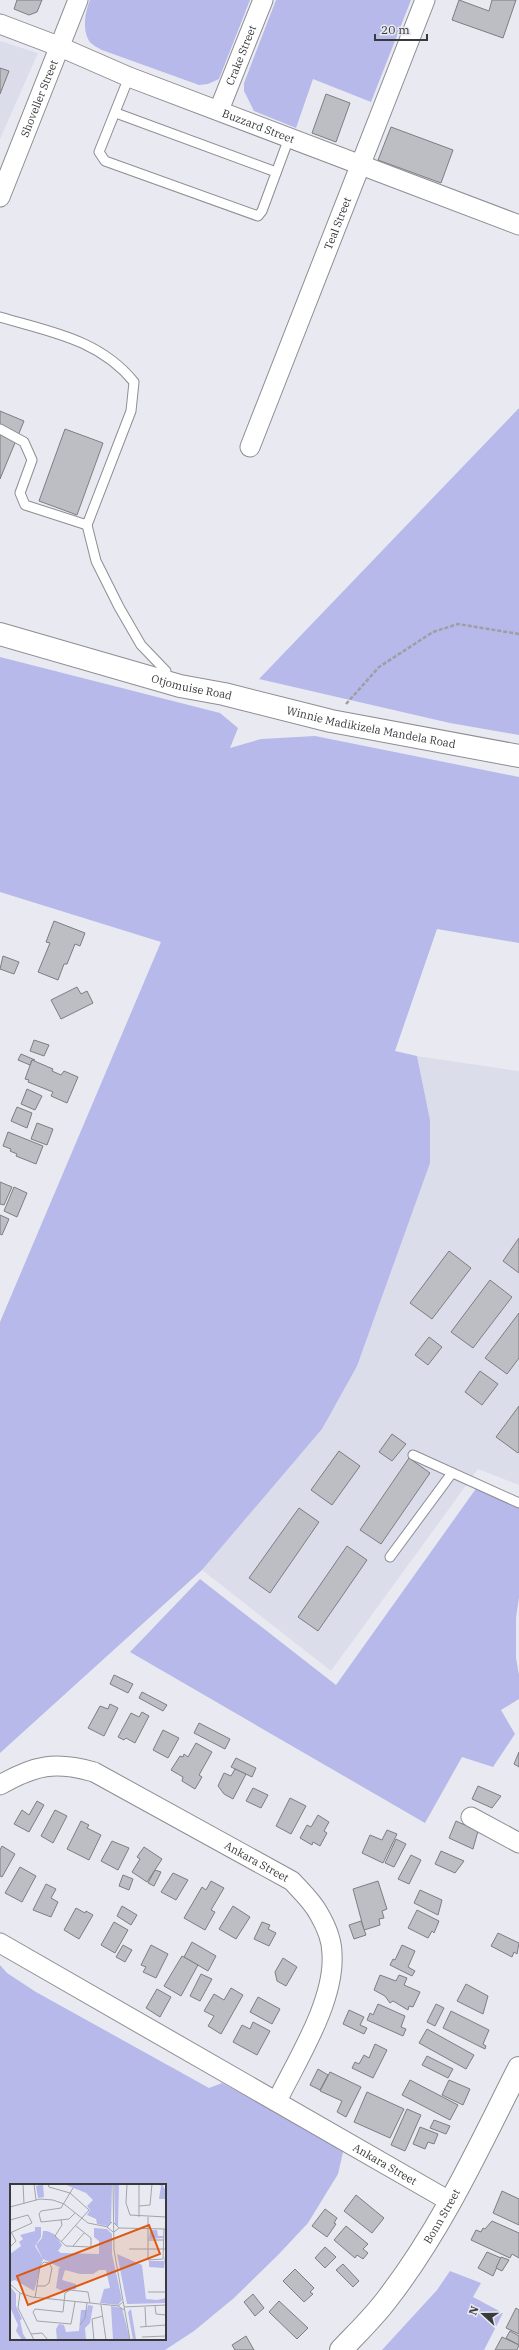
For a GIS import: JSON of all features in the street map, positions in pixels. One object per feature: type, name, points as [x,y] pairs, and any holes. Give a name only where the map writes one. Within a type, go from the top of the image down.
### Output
[{"type":"main road","name":"Otjomuise Road","points":[[0,620],[184,676],[224,694]]},
{"type":"main road","name":"Otjomuise Road","points":[[0,634],[180,686],[224,694]]},
{"type":"main road","name":"Winnie Madikizela Mandela Road","points":[[224,694],[331,721],[519,756]]},
{"type":"main road","name":"Bonn Street","points":[[341,2350],[388,2299],[451,2202],[519,2068]]},
{"type":"street","name":"Shoveller Street","points":[[0,197],[58,46],[78,0]]},
{"type":"street","name":"Crake Street","points":[[219,110],[263,0]]},
{"type":"street","name":"Teal Street","points":[[250,447],[362,166],[425,0]]},
{"type":"street","name":"Buzzard Street","points":[[0,24],[58,46],[129,77],[519,225]]},
{"type":"street","name":"Ankara Street","points":[[0,1785],[25,1771],[49,1766],[72,1766],[94,1772],[292,1881],[306,1896],[318,1912],[327,1931],[332,1954],[330,1985],[319,2015],[277,2102]]},
{"type":"street","points":[[471,1817],[519,1843]]},
{"type":"street","name":"Ankara Street","points":[[0,1943],[451,2202]]},
{"type":"lane","points":[[129,77],[116,113],[99,152],[105,161],[258,216],[262,211],[289,138]]},
{"type":"lane","points":[[116,113],[276,172]]},
{"type":"lane","points":[[0,317],[72,338],[99,350],[121,366],[134,382],[131,411],[88,525],[96,561],[119,607],[141,645],[166,671]]},
{"type":"lane","points":[[0,429],[24,442],[32,460],[20,492],[25,505],[88,525]]},
{"type":"lane","points":[[413,1455],[519,1503]]},
{"type":"lane","points":[[390,1557],[452,1473]]},
{"type":"path","points":[[331,721],[379,667],[433,632],[458,624],[519,634]]},
{"type":"shaded area","points":[[90,0],[250,0],[219,79],[208,84],[199,85],[102,50],[92,44],[87,36],[85,26]]},
{"type":"shaded area","points":[[276,0],[411,0],[371,102],[313,79],[296,128],[254,111],[244,91],[244,83]]},
{"type":"shaded area","points":[[0,41],[38,53],[0,139]]},
{"type":"shaded area","points":[[519,408],[519,735],[450,723],[259,679]]},
{"type":"shaded area","points":[[0,657],[220,713],[238,728],[230,748],[261,739],[315,736],[519,777],[519,943],[437,929],[395,1051],[417,1056],[430,1120],[430,1163],[357,1366],[322,1429],[202,1570],[0,1753],[0,1322],[161,942],[0,892]]},
{"type":"shaded area","points":[[417,1056],[519,1071],[519,1485],[478,1469],[331,1671],[202,1570],[322,1429],[430,1120]]},
{"type":"shaded area","points":[[480,1483],[519,1499],[519,1597],[516,1618],[516,1658],[519,1675],[519,1699],[501,1710],[515,1734],[493,1767],[462,1757],[425,1823],[130,1652],[200,1579],[336,1685]]},
{"type":"shaded area","points":[[0,1965],[7,1973],[36,1992],[209,2088],[222,2083],[344,2148],[338,2174],[308,2223],[234,2298],[194,2331],[165,2350],[0,2350]]},
{"type":"shaded area","points":[[450,2271],[481,2283],[473,2297],[503,2313],[484,2350],[382,2350],[437,2290]]},
{"type":"building","points":[[17,0],[42,0],[37,12],[29,15],[14,9]]},
{"type":"building","points":[[459,0],[489,11],[492,0],[516,0],[503,38],[452,20]]},
{"type":"building","points":[[0,68],[9,71],[0,94]]},
{"type":"building","points":[[326,94],[350,103],[336,142],[312,133]]},
{"type":"building","points":[[391,127],[453,150],[441,183],[378,160]]},
{"type":"building","points":[[0,411],[24,421],[0,479]]},
{"type":"building","points":[[65,429],[103,443],[77,515],[39,501]]},
{"type":"building","points":[[54,921],[85,933],[80,946],[75,944],[67,964],[64,964],[58,980],[38,972],[50,943],[46,942]]},
{"type":"building","points":[[3,956],[19,962],[14,974],[0,969]]},
{"type":"building","points":[[77,987],[81,994],[87,991],[93,1003],[61,1019],[51,1000]]},
{"type":"building","points":[[34,1040],[49,1045],[44,1056],[30,1051]]},
{"type":"building","points":[[21,1054],[35,1060],[32,1060],[30,1065],[18,1060]]},
{"type":"building","points":[[32,1060],[53,1069],[52,1071],[61,1075],[64,1071],[78,1077],[67,1103],[51,1096],[53,1092],[28,1082],[29,1080],[25,1079]]},
{"type":"building","points":[[27,1089],[42,1096],[35,1110],[21,1104]]},
{"type":"building","points":[[17,1107],[32,1113],[27,1128],[11,1121]]},
{"type":"building","points":[[37,1123],[53,1129],[47,1145],[31,1139]]},
{"type":"building","points":[[8,1132],[43,1146],[36,1164],[16,1156],[17,1154],[10,1151],[11,1149],[3,1146]]},
{"type":"building","points":[[0,1182],[12,1187],[4,1205],[0,1204]]},
{"type":"building","points":[[14,1187],[27,1193],[17,1217],[4,1211]]},
{"type":"building","points":[[0,1215],[9,1219],[2,1235],[0,1234]]},
{"type":"building","points":[[519,1238],[519,1273],[503,1261]]},
{"type":"building","points":[[449,1251],[471,1268],[432,1319],[410,1303]]},
{"type":"building","points":[[490,1280],[512,1297],[473,1348],[451,1332]]},
{"type":"building","points":[[519,1313],[519,1358],[507,1374],[485,1358]]},
{"type":"building","points":[[429,1337],[442,1347],[428,1365],[415,1355]]},
{"type":"building","points":[[480,1371],[498,1384],[482,1405],[465,1392]]},
{"type":"building","points":[[519,1406],[519,1451],[518,1453],[496,1437]]},
{"type":"building","points":[[392,1434],[406,1444],[392,1461],[379,1452]]},
{"type":"building","points":[[339,1451],[360,1466],[332,1505],[311,1490]]},
{"type":"building","points":[[409,1458],[430,1473],[381,1544],[360,1530]]},
{"type":"building","points":[[299,1508],[319,1522],[270,1593],[249,1578]]},
{"type":"building","points":[[347,1546],[367,1560],[318,1631],[298,1617]]},
{"type":"building","points":[[114,1675],[133,1684],[128,1693],[110,1684]]},
{"type":"building","points":[[142,1692],[167,1705],[163,1711],[139,1698]]},
{"type":"building","points":[[110,1704],[118,1708],[104,1736],[88,1728],[100,1706],[108,1709]]},
{"type":"building","points":[[142,1712],[149,1716],[135,1743],[126,1738],[124,1740],[118,1737],[131,1713],[139,1717]]},
{"type":"building","points":[[199,1723],[230,1739],[225,1749],[194,1733]]},
{"type":"building","points":[[163,1730],[179,1738],[168,1758],[153,1750]]},
{"type":"building","points":[[196,1743],[212,1752],[199,1775],[202,1777],[195,1789],[182,1781],[183,1777],[171,1770],[180,1756],[183,1757],[184,1754],[188,1757]]},
{"type":"building","points":[[519,1752],[519,1767],[514,1764]]},
{"type":"building","points":[[236,1758],[256,1768],[252,1777],[231,1767]]},
{"type":"building","points":[[235,1769],[246,1774],[233,1799],[224,1794],[218,1786],[224,1773],[231,1776]]},
{"type":"building","points":[[478,1786],[501,1796],[492,1808],[472,1799]]},
{"type":"building","points":[[253,1788],[268,1795],[261,1808],[246,1801]]},
{"type":"building","points":[[290,1798],[306,1806],[291,1834],[276,1826]]},
{"type":"building","points":[[37,1801],[44,1805],[29,1832],[14,1824],[22,1810],[29,1815]]},
{"type":"building","points":[[55,1810],[67,1816],[53,1843],[41,1836]]},
{"type":"building","points":[[318,1815],[329,1822],[324,1831],[327,1833],[320,1846],[313,1842],[312,1845],[300,1838],[307,1825],[311,1827]]},
{"type":"building","points":[[81,1821],[89,1825],[87,1828],[101,1835],[89,1860],[67,1849]]},
{"type":"building","points":[[456,1821],[478,1831],[473,1849],[449,1838]]},
{"type":"building","points":[[387,1830],[397,1834],[383,1863],[362,1853],[370,1835],[382,1840]]},
{"type":"building","points":[[396,1839],[406,1844],[394,1867],[385,1863]]},
{"type":"building","points":[[112,1841],[129,1848],[118,1870],[101,1861]]},
{"type":"building","points":[[2,1846],[15,1854],[2,1877],[0,1876],[0,1850]]},
{"type":"building","points":[[144,1847],[162,1859],[147,1882],[132,1872],[140,1859],[137,1857]]},
{"type":"building","points":[[441,1851],[464,1861],[455,1873],[435,1864]]},
{"type":"building","points":[[411,1855],[421,1860],[409,1884],[398,1879]]},
{"type":"building","points":[[20,1867],[36,1876],[22,1902],[5,1893]]},
{"type":"building","points":[[155,1870],[161,1872],[154,1886],[148,1883]]},
{"type":"building","points":[[173,1873],[188,1880],[176,1900],[161,1892]]},
{"type":"building","points":[[123,1875],[133,1879],[129,1890],[119,1886]]},
{"type":"building","points":[[211,1881],[224,1888],[211,1910],[215,1912],[205,1930],[184,1918],[202,1887],[206,1890]]},
{"type":"building","points":[[378,1881],[387,1909],[382,1911],[384,1918],[379,1919],[380,1925],[364,1930],[353,1889]]},
{"type":"building","points":[[46,1884],[56,1889],[51,1898],[58,1902],[51,1917],[33,1910]]},
{"type":"building","points":[[420,1890],[442,1900],[438,1915],[414,1903]]},
{"type":"building","points":[[122,1906],[137,1915],[131,1925],[117,1916]]},
{"type":"building","points":[[233,1906],[250,1917],[236,1939],[219,1929]]},
{"type":"building","points":[[76,1908],[93,1915],[79,1939],[64,1930]]},
{"type":"building","points":[[417,1910],[439,1921],[434,1933],[432,1931],[428,1938],[408,1928]]},
{"type":"building","points":[[361,1921],[366,1935],[354,1939],[349,1925]]},
{"type":"building","points":[[114,1922],[128,1930],[115,1953],[101,1945]]},
{"type":"building","points":[[262,1922],[270,1925],[268,1929],[276,1933],[269,1946],[254,1939]]},
{"type":"building","points":[[498,1933],[519,1943],[517,1954],[514,1952],[512,1957],[491,1946]]},
{"type":"building","points":[[192,1942],[216,1956],[208,1971],[184,1957]]},
{"type":"building","points":[[123,1945],[132,1950],[125,1962],[116,1957]]},
{"type":"building","points":[[151,1945],[168,1954],[156,1978],[143,1972],[146,1967],[141,1965]]},
{"type":"building","points":[[402,1945],[415,1951],[408,1967],[415,1971],[412,1976],[390,1965],[393,1959],[395,1960]]},
{"type":"building","points":[[182,1956],[198,1965],[181,1996],[164,1986]]},
{"type":"building","points":[[283,1958],[297,1967],[286,1986],[277,1981],[275,1972]]},
{"type":"building","points":[[201,1974],[212,1979],[200,2001],[190,1996]]},
{"type":"building","points":[[380,1975],[396,1981],[399,1975],[407,1978],[404,1985],[420,1992],[413,2007],[409,2006],[408,2010],[393,2001],[390,2003],[385,1996],[374,1990]]},
{"type":"building","points":[[466,1984],[488,1996],[483,2014],[457,2001]]},
{"type":"building","points":[[231,1988],[243,1995],[221,2034],[208,2026],[214,2016],[204,2011],[214,1994],[224,2000]]},
{"type":"building","points":[[157,1989],[171,1997],[160,2017],[146,2008]]},
{"type":"building","points":[[258,1997],[280,2009],[272,2024],[250,2012]]},
{"type":"building","points":[[378,2004],[405,2016],[401,2027],[406,2029],[403,2036],[367,2020],[370,2013],[373,2015]]},
{"type":"building","points":[[436,2004],[444,2008],[435,2026],[427,2022]]},
{"type":"building","points":[[349,2010],[364,2017],[360,2025],[367,2028],[364,2034],[343,2024]]},
{"type":"building","points":[[451,2011],[489,2030],[483,2044],[486,2046],[485,2049],[443,2028]]},
{"type":"building","points":[[253,2022],[270,2031],[257,2055],[233,2042],[242,2025],[250,2029]]},
{"type":"building","points":[[427,2029],[474,2055],[466,2069],[419,2043]]},
{"type":"building","points":[[375,2044],[387,2050],[373,2078],[352,2068],[355,2062],[359,2064],[364,2055],[369,2058]]},
{"type":"building","points":[[427,2056],[453,2069],[448,2078],[422,2065]]},
{"type":"building","points":[[318,2069],[328,2075],[320,2090],[310,2085]]},
{"type":"building","points":[[330,2072],[361,2087],[346,2117],[337,2112],[342,2101],[320,2091]]},
{"type":"building","points":[[410,2080],[458,2105],[450,2120],[402,2095]]},
{"type":"building","points":[[449,2080],[470,2089],[463,2105],[442,2095]]},
{"type":"building","points":[[367,2092],[404,2109],[390,2138],[354,2122]]},
{"type":"building","points":[[407,2109],[421,2115],[405,2151],[391,2145]]},
{"type":"building","points":[[434,2120],[450,2126],[446,2134],[430,2128]]},
{"type":"building","points":[[420,2127],[438,2134],[434,2144],[428,2142],[425,2149],[413,2144]]},
{"type":"building","points":[[502,2191],[519,2199],[519,2225],[493,2213]]},
{"type":"building","points":[[356,2195],[384,2218],[372,2233],[344,2211]]},
{"type":"building","points":[[325,2209],[337,2218],[334,2223],[336,2224],[327,2237],[312,2226]]},
{"type":"building","points":[[492,2221],[519,2233],[519,2258],[512,2254],[510,2258],[471,2240],[476,2230],[481,2232],[483,2228],[485,2229]]},
{"type":"building","points":[[346,2226],[368,2244],[363,2249],[368,2253],[363,2259],[357,2255],[355,2258],[334,2240]]},
{"type":"building","points":[[325,2247],[336,2257],[325,2268],[315,2258]]},
{"type":"building","points":[[487,2252],[501,2258],[493,2276],[478,2268]]},
{"type":"building","points":[[501,2257],[509,2260],[502,2271],[496,2268]]},
{"type":"building","points":[[343,2264],[359,2281],[353,2287],[336,2270]]},
{"type":"building","points":[[295,2269],[314,2288],[310,2292],[313,2294],[304,2302],[283,2281]]},
{"type":"building","points":[[253,2294],[264,2308],[255,2316],[244,2302]]},
{"type":"building","points":[[279,2301],[308,2328],[297,2339],[269,2312]]},
{"type":"building","points":[[516,2308],[519,2310],[519,2334],[506,2328]]},
{"type":"building","points":[[510,2331],[519,2336],[519,2345],[506,2338]]},
{"type":"building","points":[[246,2336],[254,2350],[235,2350],[232,2345]]},
{"type":"building","points":[[502,2337],[519,2345],[517,2350],[495,2350]]}]
